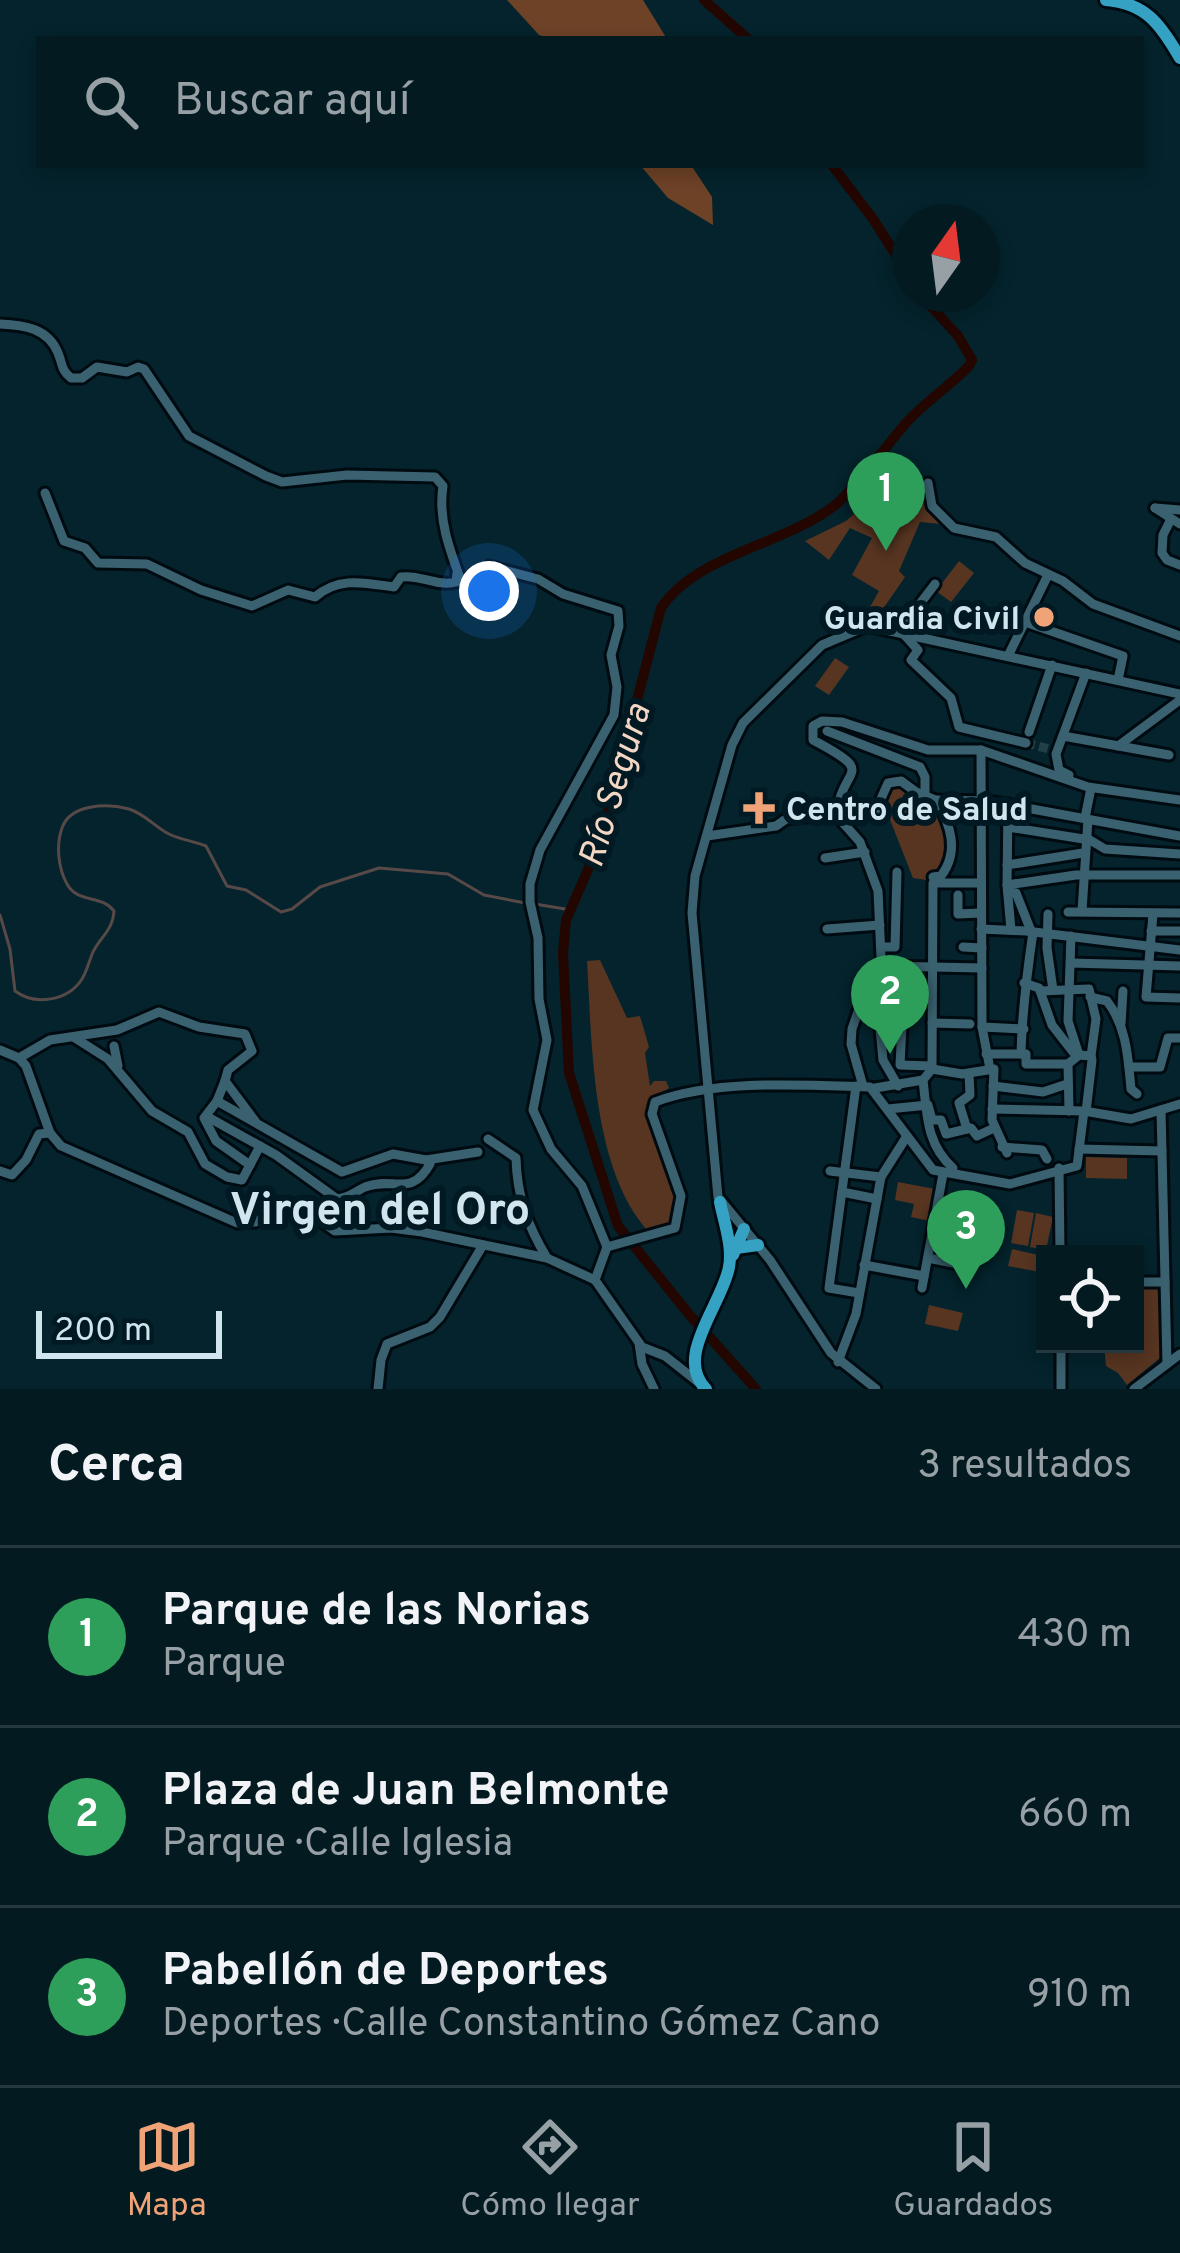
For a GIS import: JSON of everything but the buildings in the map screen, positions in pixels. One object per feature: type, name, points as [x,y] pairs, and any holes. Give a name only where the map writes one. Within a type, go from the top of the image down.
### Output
[{"type":"main road","points":[[1106,0],[1132,4],[1155,18],[1180,58]]},
{"type":"main road","points":[[720,1202],[732,1251]]},
{"type":"main road","points":[[702,1385],[694,1371],[696,1350],[744,1229]]},
{"type":"main road","points":[[732,1251],[758,1245]]},
{"type":"street","points":[[0,324],[39,331],[57,350],[62,370],[71,378],[82,378],[97,368],[144,369],[189,436],[282,482],[347,475],[435,478],[443,487],[441,524],[451,542],[456,582],[411,575],[401,577],[394,587],[347,581],[328,586],[315,597],[288,590],[252,606],[201,590],[147,564],[98,562],[85,548],[64,541],[45,493]]},
{"type":"street","points":[[928,483],[932,506],[946,522],[963,532],[996,537],[1025,563],[1108,611],[1180,636]]},
{"type":"street","points":[[1180,510],[1155,508],[1176,521],[1163,535],[1162,553],[1180,565]]},
{"type":"street","points":[[457,573],[467,580],[489,566],[500,568],[538,579],[580,601],[608,606],[620,616],[611,655],[617,687],[614,715],[540,850],[530,884],[540,954],[539,999],[546,1020],[545,1057],[533,1110],[542,1135],[582,1186],[611,1246]]},
{"type":"street","points":[[1009,654],[1048,575]]},
{"type":"street","points":[[900,630],[935,584]]},
{"type":"street","points":[[1024,622],[1124,656],[1118,680]]},
{"type":"street","points":[[876,1389],[838,1362],[758,1245],[720,1202],[715,1185],[692,913],[695,876],[732,745],[756,706],[835,637],[867,626],[1009,654],[1180,697]]},
{"type":"street","points":[[900,630],[918,650],[912,657],[951,698],[959,727],[1028,738],[1052,665]]},
{"type":"street","points":[[1086,673],[1055,764],[1090,787]]},
{"type":"street","points":[[1118,746],[1180,697]]},
{"type":"street","points":[[860,1293],[829,1288],[845,1172],[864,1087],[851,1044],[852,1029],[862,1000],[882,979],[878,891],[865,852],[836,810],[852,776],[850,765],[841,753],[813,740],[813,726],[822,721],[842,722],[928,750],[981,750],[1090,787],[1180,800]]},
{"type":"street","points":[[827,731],[920,767],[926,777],[925,797]]},
{"type":"street","points":[[1063,736],[1168,755]]},
{"type":"street","points":[[981,750],[982,1027],[992,1069],[994,1128],[1004,1150],[1042,1150],[1047,1159]]},
{"type":"street","points":[[876,810],[882,790],[896,780],[938,800],[1008,804],[1180,836]]},
{"type":"street","points":[[1082,911],[1090,787]]},
{"type":"street","points":[[611,1246],[671,1232],[681,1196],[652,1107],[655,1102],[705,1091],[898,1087],[923,1080],[932,1067],[935,879],[949,866],[952,832],[938,800]]},
{"type":"street","points":[[1008,804],[1011,930]]},
{"type":"street","points":[[707,836],[814,816]]},
{"type":"street","points":[[1008,827],[1084,839],[1105,849],[1180,854]]},
{"type":"street","points":[[825,858],[865,852]]},
{"type":"street","points":[[979,869],[1083,853]]},
{"type":"street","points":[[882,946],[895,947],[897,872]]},
{"type":"street","points":[[1007,889],[1082,874],[1180,875]]},
{"type":"street","points":[[935,879],[979,884]]},
{"type":"street","points":[[1007,889],[1016,892],[1032,932],[1021,1054]]},
{"type":"street","points":[[958,895],[958,914],[980,914]]},
{"type":"street","points":[[1068,912],[1180,913]]},
{"type":"street","points":[[1048,914],[1053,990]]},
{"type":"street","points":[[1146,991],[1154,914]]},
{"type":"street","points":[[827,928],[880,925]]},
{"type":"street","points":[[981,929],[1180,950]]},
{"type":"street","points":[[1150,931],[1180,931]]},
{"type":"street","points":[[864,1087],[888,1109],[924,1161],[948,1171],[1010,1184],[1078,1166],[1084,1112],[1068,1021],[1071,936]]},
{"type":"street","points":[[963,947],[982,948]]},
{"type":"street","points":[[1071,963],[1180,966]]},
{"type":"street","points":[[883,966],[982,968]]},
{"type":"street","points":[[905,966],[901,1067],[968,1074],[992,1069]]},
{"type":"street","points":[[1024,983],[1040,991],[1052,1025],[1078,1058]]},
{"type":"street","points":[[1137,1094],[1131,1089],[1121,1024],[1122,992],[1130,986],[1180,998]]},
{"type":"street","points":[[1040,991],[1089,993],[1107,1001],[1121,1024]]},
{"type":"street","points":[[1069,1112],[1067,1084],[1096,1019],[1089,993]]},
{"type":"street","points":[[205,1117],[217,1101],[228,1070],[251,1056],[245,1034],[199,1027],[159,1012],[116,1030],[50,1040],[9,1053],[31,1076],[50,1133],[75,1154],[137,1177],[230,1222],[255,1222],[289,1204],[298,1205],[334,1232],[391,1228],[547,1258],[595,1280],[639,1343],[642,1364],[654,1389]]},
{"type":"street","points":[[932,1022],[970,1024]]},
{"type":"street","points":[[982,1027],[1024,1029]]},
{"type":"street","points":[[880,1028],[883,1060],[898,1087]]},
{"type":"street","points":[[73,1036],[119,1071],[152,1111],[188,1132],[205,1164],[242,1180],[260,1146]]},
{"type":"street","points":[[1129,1067],[1160,1067],[1168,1038],[1180,1038]]},
{"type":"street","points":[[114,1046],[119,1071]]},
{"type":"street","points":[[986,1054],[1026,1054],[1026,1064],[1078,1058]]},
{"type":"street","points":[[967,1129],[959,1103],[970,1095],[968,1074]]},
{"type":"street","points":[[864,1264],[923,1282],[948,1171],[933,1146],[923,1080]]},
{"type":"street","points":[[225,1081],[255,1121]]},
{"type":"street","points":[[993,1086],[1042,1093],[1067,1084]]},
{"type":"street","points":[[217,1101],[342,1172],[393,1154],[426,1160],[478,1152]]},
{"type":"street","points":[[888,1109],[926,1104]]},
{"type":"street","points":[[926,1104],[932,1120],[941,1120],[946,1134],[971,1128],[977,1136],[994,1128]]},
{"type":"street","points":[[992,1109],[1084,1112],[1131,1119],[1180,1105]]},
{"type":"street","points":[[1161,1109],[1167,1364]]},
{"type":"street","points":[[205,1117],[216,1141],[250,1165]]},
{"type":"street","points":[[205,1117],[260,1146],[337,1199],[371,1186],[411,1184],[426,1171],[430,1164],[426,1160]]},
{"type":"street","points":[[0,1171],[13,1175],[19,1171],[39,1134],[50,1133]]},
{"type":"street","points":[[838,1362],[860,1293],[881,1177],[907,1136]]},
{"type":"street","points":[[488,1139],[516,1158],[518,1194],[547,1258]]},
{"type":"street","points":[[1079,1150],[1162,1150]]},
{"type":"street","points":[[1058,1168],[1060,1245]]},
{"type":"street","points":[[830,1171],[881,1177]]},
{"type":"street","points":[[842,1192],[877,1199]]},
{"type":"street","points":[[378,1389],[387,1344],[430,1327],[483,1245]]},
{"type":"street","points":[[595,1280],[611,1246]]},
{"type":"street","points":[[928,1258],[963,1265]]},
{"type":"street","points":[[1144,1282],[1165,1282]]},
{"type":"street","points":[[639,1343],[665,1356],[702,1385]]},
{"type":"street","points":[[665,1356],[687,1357],[696,1350]]},
{"type":"street","points":[[1060,1353],[1061,1389]]},
{"type":"street","points":[[1134,1389],[1180,1354]]},
{"type":"shaded area","points":[[507,0],[643,0],[665,36],[542,36]]},
{"type":"shaded area","points":[[643,168],[693,168],[712,197],[713,225],[668,198]]},
{"type":"shaded area","points":[[914,491],[927,493],[941,524],[920,522],[899,571],[905,577],[876,619],[862,621],[879,591],[852,575],[872,538],[850,528],[829,560],[805,541],[846,521],[874,496],[908,511]]},
{"type":"shaded area","points":[[959,561],[974,573],[951,602],[936,591]]},
{"type":"shaded area","points":[[835,658],[849,667],[829,695],[815,686]]},
{"type":"shaded area","points":[[899,782],[938,803],[950,849],[940,882],[913,878],[887,812],[880,808],[886,788]]},
{"type":"shaded area","points":[[600,960],[627,1018],[640,1016],[649,1047],[645,1053],[650,1086],[666,1081],[669,1088],[651,1099],[648,1110],[677,1197],[670,1228],[650,1233],[616,1176],[598,1104],[587,961]]},
{"type":"shaded area","points":[[1086,1157],[1127,1158],[1127,1179],[1086,1178]]},
{"type":"shaded area","points":[[898,1182],[935,1189],[930,1221],[911,1217],[914,1204],[895,1200]]},
{"type":"shaded area","points":[[1017,1210],[1034,1213],[1028,1246],[1011,1243]]},
{"type":"shaded area","points":[[1036,1213],[1053,1217],[1047,1245],[1030,1247]]},
{"type":"shaded area","points":[[1012,1249],[1036,1254],[1036,1271],[1008,1266]]},
{"type":"shaded area","points":[[1144,1288],[1159,1290],[1161,1357],[1127,1385],[1106,1366],[1105,1353],[1144,1353]]},
{"type":"shaded area","points":[[929,1305],[963,1313],[958,1331],[925,1324]]},
{"type":"waterway","name":"Río Segura","points":[[704,0],[745,36]]},
{"type":"waterway","name":"Río Segura","points":[[834,168],[892,249]]},
{"type":"waterway","name":"Río Segura","points":[[756,1389],[618,1226],[569,1073],[563,953],[566,920],[600,842],[661,608],[696,575],[834,506],[914,414],[969,366],[972,360],[958,336],[936,312]]},
{"type":"waterway","points":[[0,915],[15,991],[41,1000],[76,986],[114,911],[67,884],[59,842],[66,820],[100,806],[129,809],[169,834],[206,846],[227,886],[246,890],[281,912],[320,887],[379,868],[448,874],[484,895],[525,903]]},
{"type":"waterway","points":[[535,904],[571,910]]},
{"type":"tunnel","points":[[1026,743],[1057,751]]},
{"type":"place","name":"Parque de las Norias","points":[[886,551]]},
{"type":"place","name":"Guardia Civil","points":[[1044,617]]},
{"type":"place","name":"Centro de Salud","points":[[759,808]]},
{"type":"place","name":"Plaza de Juan Belmonte","points":[[890,1054]]},
{"type":"place","name":"Pabellón de Deportes","points":[[966,1289]]},
{"type":"district","name":"Virgen del Oro","points":[[380,1208]]}]
